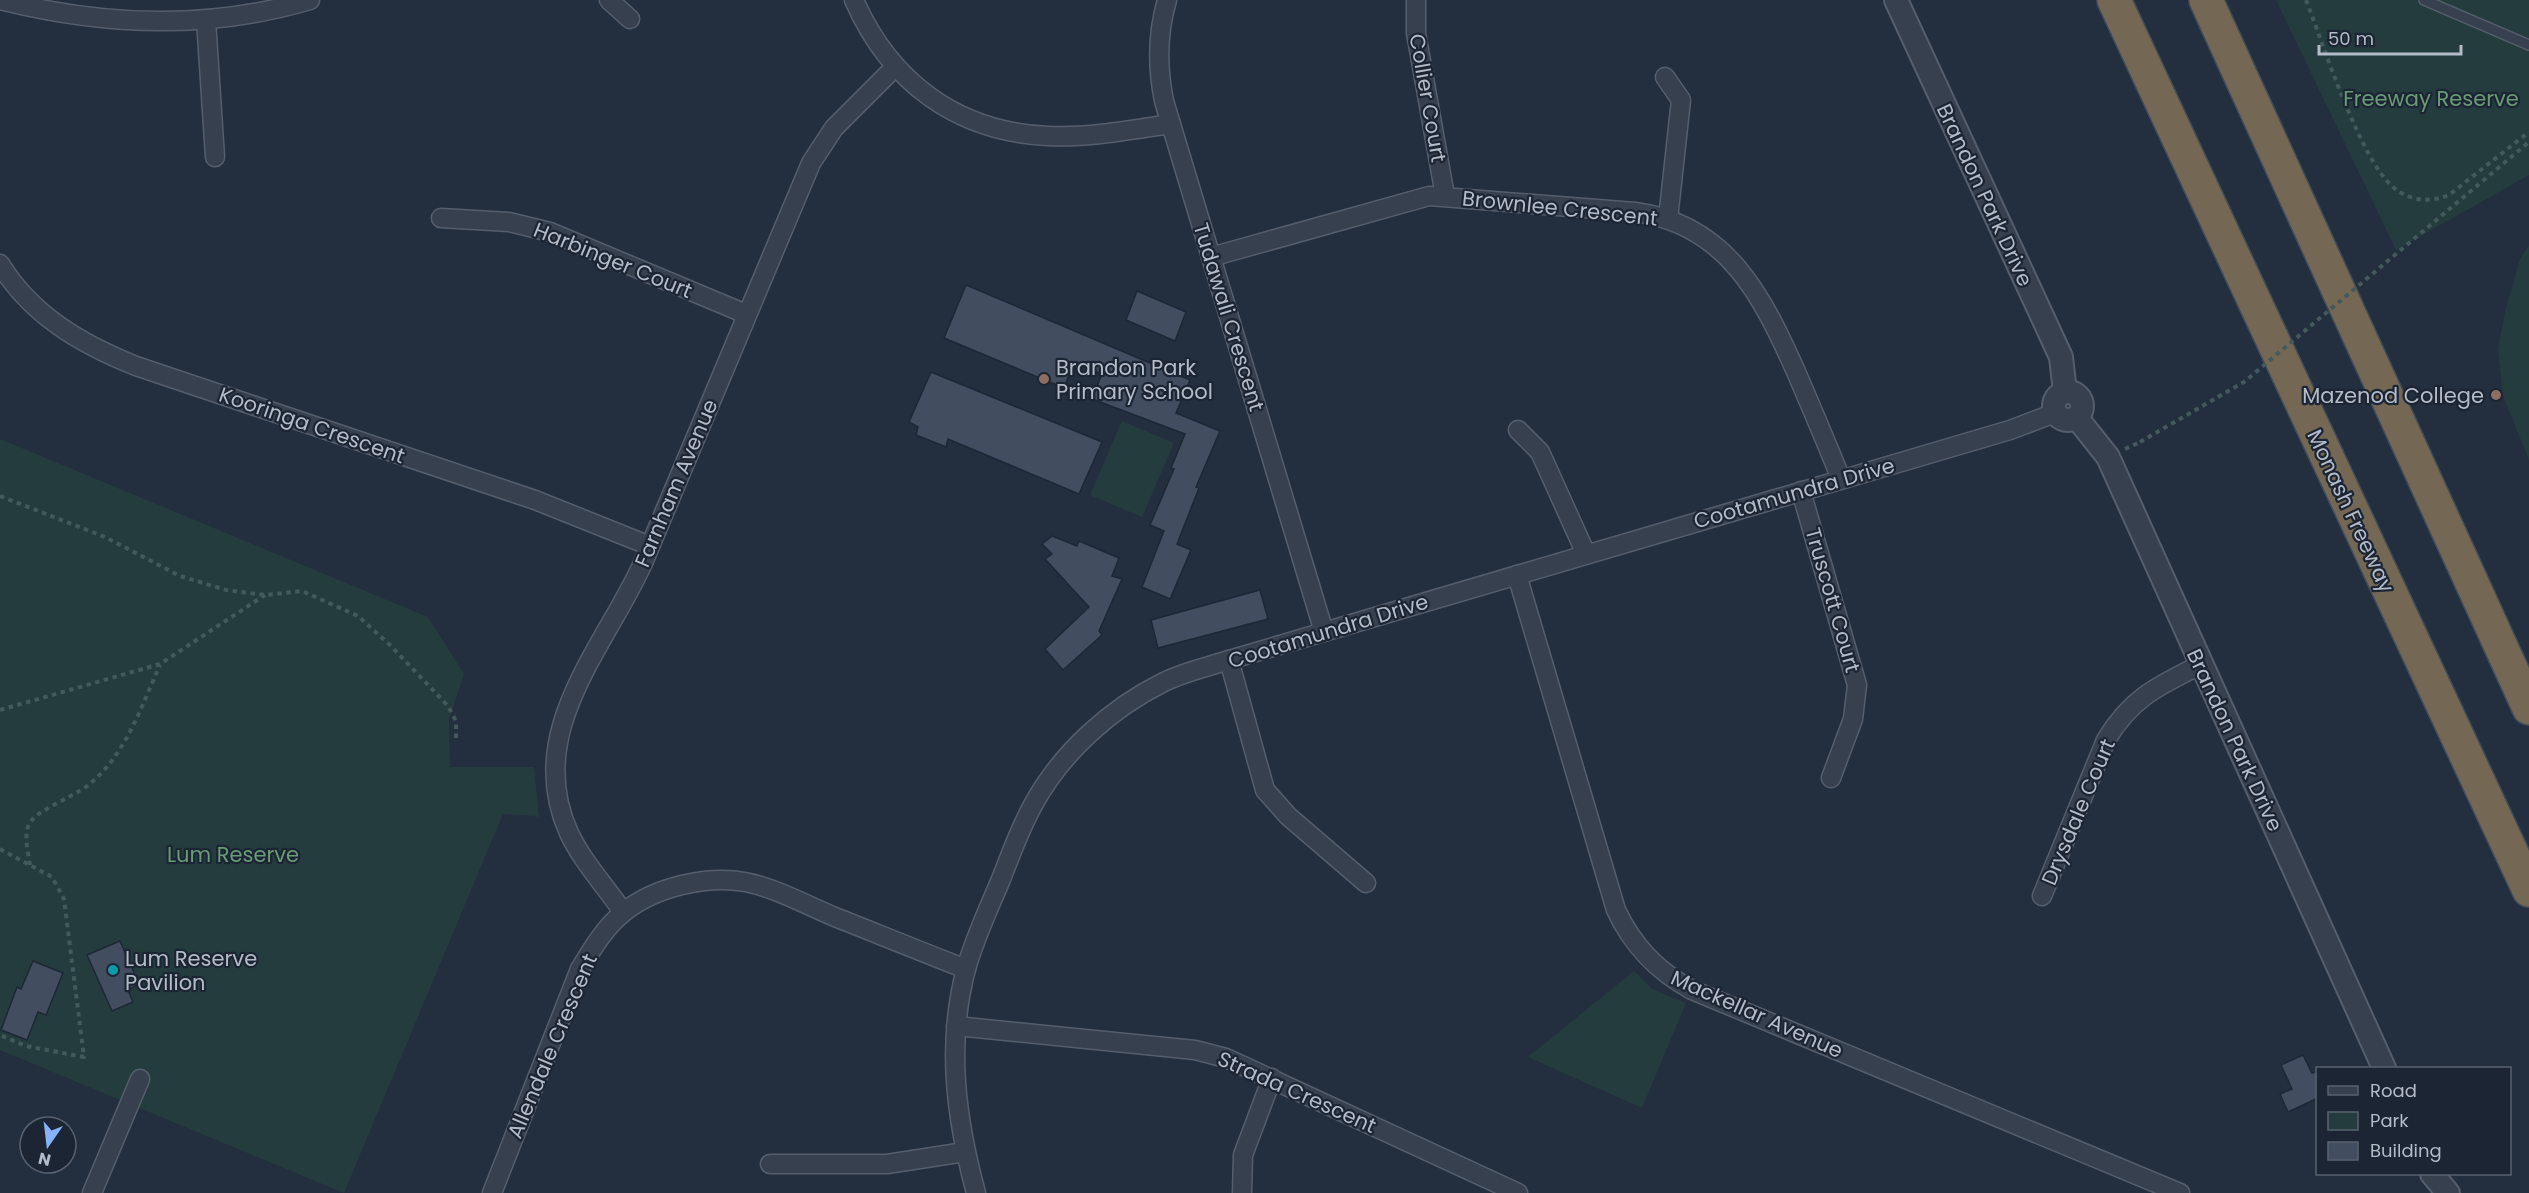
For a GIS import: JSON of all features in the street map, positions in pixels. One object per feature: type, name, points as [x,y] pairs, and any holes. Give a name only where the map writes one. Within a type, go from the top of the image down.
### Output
[{"type":"highway","name":"Monash Freeway","points":[[2114,0],[2529,891]]},
{"type":"highway","points":[[2206,0],[2529,708]]},
{"type":"street","points":[[0,0],[30,8],[105,19],[154,22],[206,20],[250,14],[310,0]]},
{"type":"street","points":[[609,0],[630,19]]},
{"type":"street","points":[[854,0],[864,21],[894,68],[913,84],[954,111],[1006,131],[1063,136],[1171,124]]},
{"type":"street","name":"Tudawali Crescent","points":[[1167,0],[1159,31],[1159,69],[1171,124],[1324,632]]},
{"type":"street","name":"Collier Court","points":[[1416,0],[1416,33],[1445,196]]},
{"type":"street","name":"Brandon Park Drive","points":[[1896,0],[2061,357],[2065,392],[2056,398],[2066,415],[2108,458],[2384,1067]]},
{"type":"street","points":[[206,20],[215,157]]},
{"type":"street","name":"Farnham Avenue","points":[[624,912],[570,834],[560,806],[555,768],[560,732],[590,657],[631,590],[803,178],[818,150],[839,122],[894,68]]},
{"type":"street","points":[[1665,76],[1681,100],[1668,219]]},
{"type":"street","name":"Brownlee Crescent","points":[[1211,257],[1419,198],[1445,196],[1635,212],[1668,219],[1716,248],[1736,265],[1756,290],[1783,344],[1841,479]]},
{"type":"street","name":"Harbinger Court","points":[[441,218],[487,219],[550,232],[746,314]]},
{"type":"street","name":"Kooringa Crescent","points":[[0,264],[12,283],[44,315],[97,350],[136,366],[545,504],[650,546]]},
{"type":"street","name":"Cootamundra Drive","points":[[976,1193],[965,1152],[956,1096],[956,1026],[966,969],[1021,829],[1038,796],[1091,732],[1144,693],[1165,682],[1229,660],[2066,415]]},
{"type":"street","points":[[1518,430],[1540,452],[1586,554]]},
{"type":"street","name":"Truscott Court","points":[[1801,491],[1857,685],[1852,725],[1831,778]]},
{"type":"street","name":"Mackellar Avenue","points":[[1517,574],[1616,910],[1630,936],[1652,963],[1692,990],[2180,1193]]},
{"type":"street","points":[[1229,660],[1265,790],[1288,816],[1365,883]]},
{"type":"street","name":"Drysdale Court","points":[[2042,896],[2106,740],[2115,726],[2130,706],[2143,696],[2200,665]]},
{"type":"street","name":"Allendale Crescent","points":[[492,1193],[580,969],[603,933],[624,912],[649,897],[705,882],[745,882],[966,969]]},
{"type":"street","name":"Strada Crescent","points":[[956,1026],[1195,1050],[1226,1058],[1518,1193]]},
{"type":"street","points":[[1242,1193],[1243,1155],[1272,1078]]},
{"type":"street","points":[[92,1193],[140,1080]]},
{"type":"street","points":[[770,1164],[895,1164],[965,1152]]},
{"type":"lane","points":[[2424,0],[2529,45]]},
{"type":"path","points":[[2306,0],[2366,150],[2392,186],[2406,196],[2421,200],[2436,200],[2449,195],[2529,132]]},
{"type":"path","points":[[2140,442],[2244,382],[2529,142]]},
{"type":"path","points":[[0,496],[105,537],[180,576],[226,590],[265,595],[302,591],[358,616],[391,645],[448,706],[456,721],[456,742]]},
{"type":"path","points":[[0,710],[160,664],[265,595]]},
{"type":"path","points":[[30,865],[26,834],[32,820],[88,785],[115,755],[131,730],[160,664]]},
{"type":"path","points":[[0,849],[52,877],[64,899],[84,1057],[26,1046],[0,1035]]},
{"type":"green space","name":"Freeway Reserve","points":[[2276,0],[2529,0],[2529,175],[2396,250]]},
{"type":"green space","points":[[2529,245],[2529,460],[2503,396],[2498,349],[2505,312],[2520,259]]},
{"type":"green space","points":[[1122,421],[1174,443],[1142,517],[1090,495]]},
{"type":"green space","name":"Lum Reserve","points":[[0,439],[428,617],[464,674],[449,720],[450,767],[534,767],[539,818],[503,814],[344,1193],[0,1050]]},
{"type":"green space","points":[[1634,971],[1652,989],[1686,1003],[1642,1108],[1528,1057]]},
{"type":"building","points":[[966,285],[1190,380],[1176,413],[1220,431],[1196,487],[1199,488],[1177,544],[1191,550],[1170,599],[1142,587],[1164,531],[1150,525],[1174,469],[1171,468],[1185,434],[1092,399],[1102,374],[1074,362],[1064,388],[944,338]]},
{"type":"building","points":[[1137,291],[1186,312],[1175,341],[1126,320]]},
{"type":"building","points":[[931,372],[1102,442],[1079,494],[948,439],[946,447],[916,435],[918,427],[909,422]]},
{"type":"building","points":[[1052,536],[1077,546],[1079,541],[1119,558],[1112,576],[1122,579],[1099,631],[1102,635],[1063,670],[1045,649],[1089,607],[1045,559],[1052,554],[1042,544]]},
{"type":"building","points":[[1260,590],[1268,619],[1158,648],[1151,620]]},
{"type":"building","name":"Lum Reserve Pavilion","points":[[120,941],[139,984],[128,990],[133,1002],[112,1011],[87,955]]},
{"type":"building","points":[[33,961],[63,973],[46,1015],[38,1012],[27,1040],[1,1030],[17,987],[21,989]]},
{"type":"building","points":[[2303,1055],[2312,1073],[2316,1072],[2316,1099],[2288,1112],[2280,1094],[2292,1089],[2281,1065]]},
{"type":"place","name":"Brandon Park Primary School","points":[[1044,379]]},
{"type":"place","name":"Mazenod College","points":[[2496,395]]},
{"type":"place","name":"Lum Reserve Pavilion","points":[[113,970]]}]
